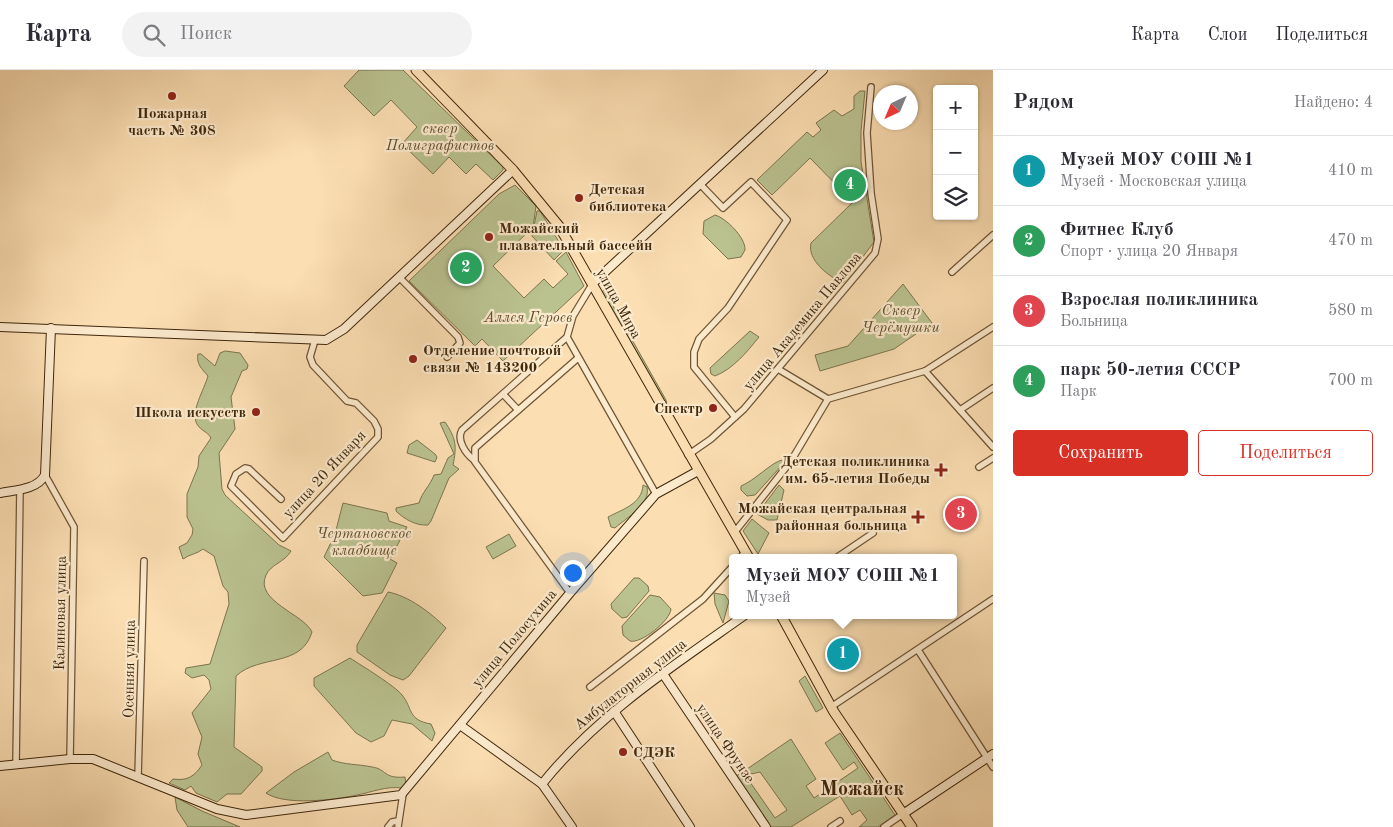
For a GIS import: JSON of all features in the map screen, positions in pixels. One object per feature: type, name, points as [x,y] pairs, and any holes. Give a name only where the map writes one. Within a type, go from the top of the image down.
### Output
[{"type":"main road","name":"улица Мира","points":[[416,70],[513,170],[560,226],[688,455],[734,533],[744,554]]},
{"type":"main road","points":[[783,619],[831,707],[912,827]]},
{"type":"street","points":[[570,593],[497,491],[465,450],[460,434],[567,337],[573,316],[593,283],[823,70]]},
{"type":"street","name":"улица Академика Павлова","points":[[688,455],[711,439],[735,417],[872,258],[878,247],[867,133],[871,87]]},
{"type":"street","points":[[0,327],[326,340],[338,334],[513,170]]},
{"type":"street","points":[[700,184],[723,208],[751,182],[787,220],[728,308],[699,339],[694,352],[694,367],[735,417]]},
{"type":"street","points":[[952,272],[993,235]]},
{"type":"street","points":[[399,277],[458,337],[460,343],[447,357]]},
{"type":"street","points":[[734,533],[791,461],[828,399],[925,372],[993,327]]},
{"type":"street","points":[[0,493],[36,485],[45,475],[51,328]]},
{"type":"street","points":[[567,337],[656,494]]},
{"type":"street","name":"улица 20 Января","points":[[281,499],[249,469],[245,468],[236,474],[231,486],[283,538],[378,437],[378,429],[374,421],[356,403],[347,401],[313,365],[310,358],[315,340]]},
{"type":"street","points":[[474,460],[475,448],[578,358]]},
{"type":"street","points":[[778,369],[828,399]]},
{"type":"street","points":[[925,372],[993,447]]},
{"type":"street","points":[[960,410],[993,388]]},
{"type":"street","points":[[503,394],[518,410]]},
{"type":"street","points":[[979,467],[993,458]]},
{"type":"street","name":"улица Полосухина","points":[[388,827],[394,821],[398,824],[403,794],[570,593],[656,494],[698,471]]},
{"type":"street","name":"Калиновая улица","points":[[45,475],[74,526],[70,759]]},
{"type":"street","points":[[16,765],[20,489]]},
{"type":"street","points":[[842,554],[873,533]]},
{"type":"street","name":"Осенняя улица","points":[[138,777],[144,561]]},
{"type":"street","points":[[590,688],[704,599],[729,571]]},
{"type":"street","points":[[831,707],[993,599]]},
{"type":"street","name":"Амбулаторная улица","points":[[542,784],[564,756],[614,711],[739,619]]},
{"type":"street","points":[[918,650],[990,756],[993,767]]},
{"type":"street","name":"улица Фрунзе","points":[[663,674],[766,827]]},
{"type":"street","points":[[614,711],[690,827]]},
{"type":"street","points":[[460,725],[542,784],[572,827]]},
{"type":"street","points":[[884,827],[990,756]]},
{"type":"street","points":[[0,766],[70,759],[102,762],[217,809],[246,815],[376,800],[403,794]]},
{"type":"street","points":[[831,827],[840,821]]},
{"type":"green space","name":"сквер Полиграфистов","points":[[359,70],[403,70],[503,167],[503,170],[493,180],[476,164],[466,174],[449,157],[433,174],[402,144],[417,127],[391,100],[374,116],[344,86]]},
{"type":"green space","points":[[860,91],[865,91],[861,131],[861,162],[874,242],[843,283],[825,272],[815,261],[812,255],[811,243],[853,202],[810,158],[772,195],[757,180],[807,132],[813,137],[821,130],[816,123],[834,110],[842,116],[854,109],[854,96]]},
{"type":"green space","name":"Аллея Героев","points":[[515,185],[536,206],[533,227],[493,266],[524,298],[544,279],[553,288],[568,274],[556,261],[566,252],[584,286],[503,361],[482,339],[475,346],[409,281],[499,194]]},
{"type":"green space","points":[[537,211],[540,211],[564,250],[554,260],[532,236]]},
{"type":"green space","points":[[715,215],[730,224],[739,234],[745,250],[741,257],[728,259],[703,234],[704,221]]},
{"type":"green space","name":"Сквер Черёмушки","points":[[903,284],[932,323],[894,349],[820,371],[815,355],[848,346]]},
{"type":"green space","points":[[604,290],[666,400],[667,406],[602,292]]},
{"type":"green space","points":[[750,331],[759,337],[745,354],[722,373],[715,376],[711,374],[710,368]]},
{"type":"green space","points":[[225,351],[240,353],[248,365],[247,369],[242,371],[231,397],[235,429],[219,453],[222,489],[225,495],[279,545],[291,551],[268,571],[264,584],[273,600],[300,619],[312,632],[307,643],[299,651],[289,656],[256,665],[236,676],[234,747],[262,767],[262,771],[241,794],[227,794],[217,802],[196,793],[191,786],[185,790],[169,783],[173,779],[190,777],[202,765],[198,754],[202,737],[192,713],[211,689],[209,680],[204,675],[192,678],[185,673],[186,668],[210,664],[229,604],[228,592],[223,586],[214,556],[203,549],[183,559],[179,547],[187,543],[192,535],[193,529],[187,517],[187,494],[198,467],[199,456],[211,438],[197,424],[195,419],[196,407],[208,376],[199,364],[198,354],[201,354],[215,366],[220,353]]},
{"type":"green space","points":[[445,422],[455,442],[455,453],[453,465],[459,469],[449,478],[431,521],[428,525],[419,524],[403,517],[396,511],[396,508],[419,503],[434,475],[441,474],[448,458],[454,454],[440,423]]},
{"type":"green space","points":[[417,440],[435,454],[437,457],[435,462],[407,453],[409,445]]},
{"type":"green space","points":[[782,460],[784,463],[755,495],[747,496],[741,490],[741,486]]},
{"type":"green space","points":[[643,485],[647,487],[647,493],[642,505],[615,528],[611,527],[608,517],[631,505],[642,492]]},
{"type":"green space","points":[[779,485],[784,490],[777,520],[768,520],[757,514]]},
{"type":"green space","name":"Чертановское кладбище","points":[[343,503],[387,513],[389,521],[407,527],[390,559],[397,563],[382,593],[363,596],[324,557],[335,534]]},
{"type":"green space","points":[[752,519],[769,533],[758,554],[743,531]]},
{"type":"green space","points":[[509,534],[516,546],[493,559],[486,547]]},
{"type":"green space","points":[[634,578],[639,578],[648,586],[649,591],[627,617],[622,618],[612,609],[611,604]]},
{"type":"green space","points":[[388,592],[404,597],[419,606],[446,628],[409,676],[403,680],[390,675],[357,652],[357,645]]},
{"type":"green space","points":[[714,593],[725,595],[729,601],[723,623],[715,604]]},
{"type":"green space","points":[[650,595],[660,597],[671,609],[669,614],[654,631],[641,639],[630,641],[623,635],[622,626]]},
{"type":"green space","points":[[350,658],[398,691],[418,720],[431,724],[435,733],[432,741],[412,724],[392,720],[384,736],[371,742],[356,733],[314,686],[314,678]]},
{"type":"green space","points":[[805,676],[823,708],[816,712],[799,681]]},
{"type":"green space","points":[[840,733],[895,815],[878,827],[859,827],[867,820],[860,810],[852,815],[840,796],[791,827],[769,827],[736,776],[743,772],[775,818],[787,810],[760,772],[751,774],[747,769],[791,739],[816,779],[806,786],[814,798],[858,768],[854,762],[843,770],[825,743]]},
{"type":"green space","points":[[328,752],[332,760],[337,762],[377,768],[393,777],[405,777],[406,785],[402,788],[310,801],[274,797],[266,793],[294,772]]},
{"type":"green space","points":[[175,797],[240,827],[188,827],[177,810]]},
{"type":"place","name":"Пожарная часть № 308","points":[[172,96]]},
{"type":"place","name":"парк 50-летия СССР","points":[[850,185]]},
{"type":"place","name":"Детская библиотека","points":[[579,198]]},
{"type":"place","name":"Можайский плавательный бассейн","points":[[489,237]]},
{"type":"place","name":"Фитнес Клуб","points":[[466,268]]},
{"type":"place","name":"Отделение почтовой связи № 143200","points":[[413,359]]},
{"type":"place","name":"Спектр","points":[[713,408]]},
{"type":"place","name":"Школа искусств","points":[[256,412]]},
{"type":"place","name":"Детская поликлиника им. 65-летия Победы","points":[[941,470]]},
{"type":"place","name":"Взрослая поликлиника","points":[[961,514]]},
{"type":"place","name":"Можайская центральная районная больница","points":[[918,517]]},
{"type":"place","name":"Музей МОУ СОШ №1","points":[[843,654]]},
{"type":"place","name":"СДЭК","points":[[623,752]]},
{"type":"district","name":"Можайск","points":[[862,788]]}]
